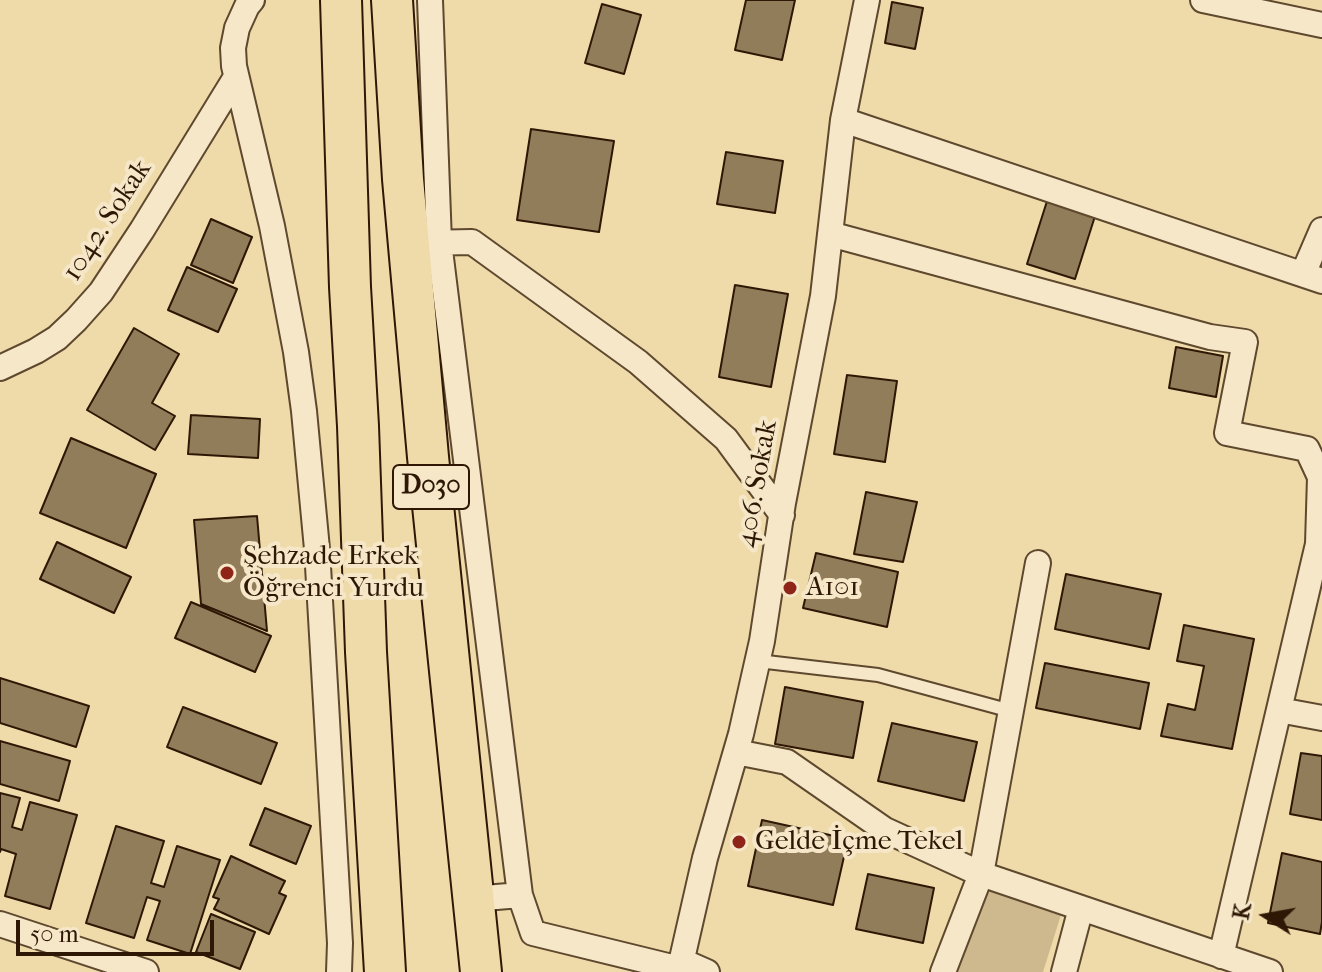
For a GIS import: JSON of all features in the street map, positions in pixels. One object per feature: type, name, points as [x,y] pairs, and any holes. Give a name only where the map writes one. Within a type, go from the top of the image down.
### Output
[{"type":"highway","name":"D030","points":[[341,0],[366,652],[385,972]]},
{"type":"highway","name":"D030","points":[[392,0],[403,179],[424,243],[428,457],[481,972]]},
{"type":"street","points":[[252,0],[237,28],[233,48],[236,77],[272,226],[304,411],[317,549],[340,943],[339,972]]},
{"type":"street","points":[[430,0],[424,243],[520,895],[533,933],[707,972]]},
{"type":"street","name":"406. Sokak","points":[[680,967],[705,858],[758,661],[823,296],[843,120],[867,0]]},
{"type":"street","points":[[1203,0],[1322,25]]},
{"type":"street","name":"1042. Sokak","points":[[0,368],[57,338],[101,292],[236,77]]},
{"type":"street","points":[[843,120],[1313,278],[1322,230]]},
{"type":"street","points":[[830,234],[1210,337],[1245,342],[1227,433],[1307,449],[1320,477],[1318,544],[1221,956]]},
{"type":"street","points":[[424,243],[472,242],[638,362],[726,439],[782,515]]},
{"type":"street","points":[[943,972],[981,874],[1038,563]]},
{"type":"street","points":[[1279,710],[1322,718]]},
{"type":"street","points":[[736,752],[787,762],[885,830],[981,874],[1270,972]]},
{"type":"street","points":[[473,899],[520,895]]},
{"type":"street","points":[[1064,972],[1081,908]]},
{"type":"street","points":[[0,924],[146,972]]},
{"type":"lane","points":[[758,661],[878,675],[1011,711]]},
{"type":"shaded area","points":[[981,874],[1065,902],[1043,972],[943,972]]},
{"type":"building","points":[[746,0],[795,0],[782,60],[735,50]]},
{"type":"building","points":[[892,2],[923,8],[915,49],[885,43]]},
{"type":"building","points":[[602,4],[641,15],[624,74],[585,63]]},
{"type":"building","points":[[531,129],[614,141],[599,232],[517,220]]},
{"type":"building","points":[[726,152],[783,161],[775,213],[717,204]]},
{"type":"building","points":[[1048,198],[1096,213],[1075,279],[1027,264]]},
{"type":"building","points":[[211,219],[252,237],[233,283],[191,265]]},
{"type":"building","points":[[187,267],[237,289],[218,332],[168,310]]},
{"type":"building","points":[[735,285],[788,294],[771,387],[719,377]]},
{"type":"building","points":[[134,328],[179,354],[152,403],[175,416],[155,450],[87,410]]},
{"type":"building","points":[[1176,347],[1223,356],[1216,397],[1169,388]]},
{"type":"building","points":[[847,375],[897,381],[885,462],[834,454]]},
{"type":"building","points":[[191,415],[260,419],[258,458],[188,454]]},
{"type":"building","points":[[71,438],[156,474],[126,548],[40,513]]},
{"type":"building","points":[[866,492],[917,502],[903,562],[854,554]]},
{"type":"building","points":[[257,516],[267,631],[201,604],[194,520]]},
{"type":"building","points":[[57,542],[131,577],[114,613],[40,579]]},
{"type":"building","points":[[816,553],[898,572],[887,627],[803,608]]},
{"type":"building","points":[[1066,574],[1161,594],[1149,649],[1055,629]]},
{"type":"building","points":[[191,602],[271,636],[255,672],[175,638]]},
{"type":"building","points":[[1184,625],[1254,639],[1232,749],[1161,736],[1168,704],[1195,710],[1204,666],[1177,661]]},
{"type":"building","points":[[1045,663],[1149,683],[1140,729],[1036,708]]},
{"type":"building","points":[[0,678],[89,706],[76,747],[0,723]]},
{"type":"building","points":[[785,687],[863,702],[853,758],[775,744]]},
{"type":"building","points":[[183,707],[277,743],[261,784],[167,747]]},
{"type":"building","points":[[892,723],[977,742],[964,801],[878,781]]},
{"type":"building","points":[[0,741],[70,761],[59,801],[0,784]]},
{"type":"building","points":[[1301,753],[1322,756],[1322,820],[1290,814]]},
{"type":"building","points":[[0,793],[20,798],[12,827],[22,830],[30,802],[77,815],[50,909],[5,896],[16,854],[1,849],[0,852]]},
{"type":"building","points":[[265,808],[311,826],[296,864],[250,845]]},
{"type":"building","points":[[762,820],[848,839],[833,905],[748,886]]},
{"type":"building","points":[[116,826],[164,841],[151,883],[164,887],[177,846],[220,860],[190,954],[147,940],[160,901],[147,897],[134,938],[86,923]]},
{"type":"building","points":[[1282,853],[1322,862],[1320,934],[1268,923]]},
{"type":"building","points":[[231,856],[285,881],[279,893],[286,896],[269,934],[214,909],[219,899],[213,897]]},
{"type":"building","points":[[868,874],[934,888],[923,943],[856,929]]},
{"type":"building","points":[[211,914],[255,932],[240,969],[196,952]]},
{"type":"place","name":"Şehzade Erkek Öğrenci Yurdu","points":[[227,573]]},
{"type":"place","name":"A101","points":[[790,588]]},
{"type":"place","name":"Gelde İçme Tekel","points":[[739,842]]}]
